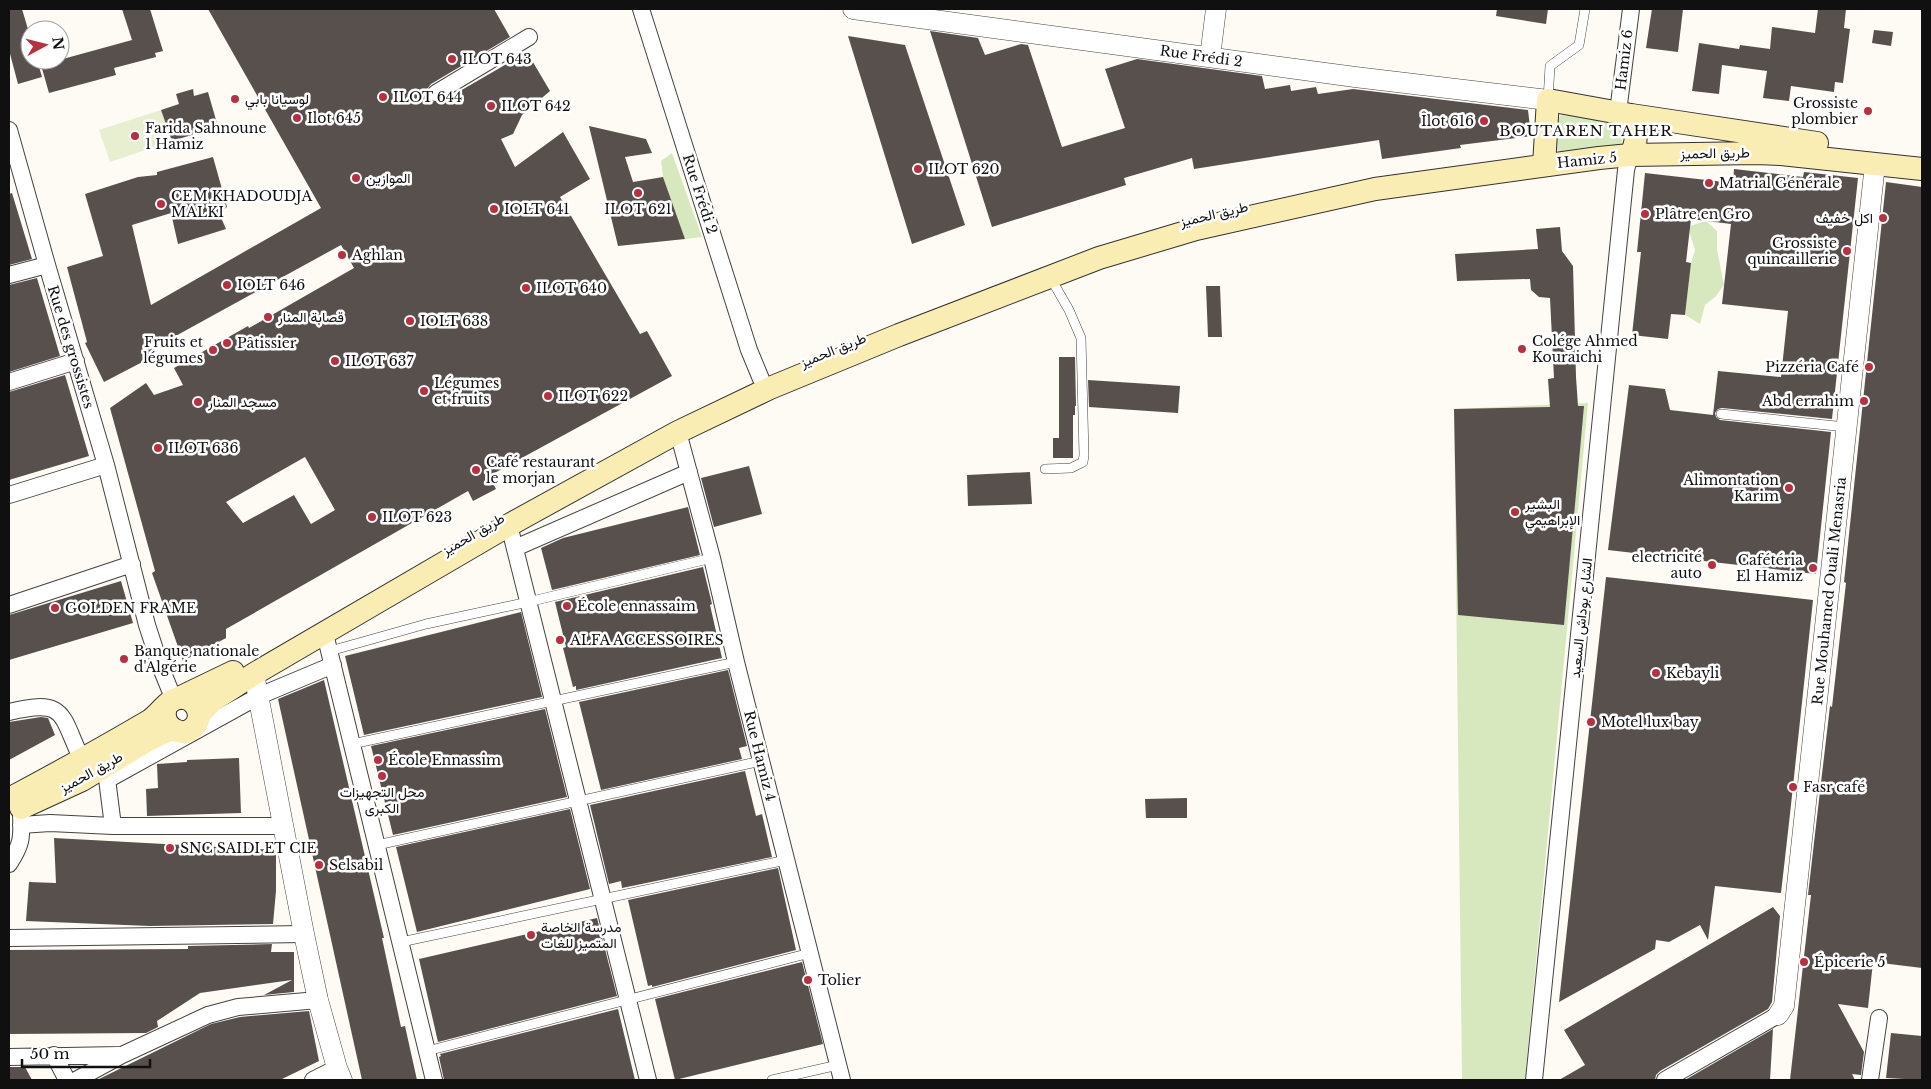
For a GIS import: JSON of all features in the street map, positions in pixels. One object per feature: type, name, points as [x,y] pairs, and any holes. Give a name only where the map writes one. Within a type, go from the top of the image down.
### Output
[{"type":"main road","points":[[1544,159],[1548,100],[1856,148],[1922,154]]},
{"type":"main road","points":[[1625,113],[1637,137],[1634,149],[1630,155]]},
{"type":"main road","name":"طريق الحميز","points":[[1630,155],[1737,152],[1800,156],[1922,169]]},
{"type":"main road","name":"Hamiz 5","points":[[1544,159],[1630,155]]},
{"type":"main road","name":"طريق الحميز","points":[[15,812],[82,760],[151,720],[173,702],[248,664],[673,421],[762,379],[1095,247],[1193,218],[1373,178],[1544,159]]},
{"type":"main road","name":"طريق الحميز","points":[[199,715],[212,701],[254,674],[329,650],[509,525],[678,432],[770,388],[1050,276],[1099,258],[1196,229],[1375,189],[1544,159]]},
{"type":"main road","points":[[191,700],[198,709],[199,715],[192,729],[182,732],[172,729],[166,722],[164,712],[173,702],[191,700]]},
{"type":"main road","name":"طريق الحميز","points":[[15,812],[82,780],[106,773],[148,740],[172,729]]},
{"type":"street","name":"Rue Frédi 2","points":[[641,9],[749,350],[762,379]]},
{"type":"street","name":"Rue Frédi 2","points":[[853,9],[1355,77],[1548,100]]},
{"type":"street","points":[[1210,57],[1216,9]]},
{"type":"street","name":"Hamiz 6","points":[[1625,113],[1631,9]]},
{"type":"street","points":[[436,93],[529,38]]},
{"type":"street","name":"Rue des grossistes","points":[[9,130],[14,172],[47,265],[106,464],[152,640],[173,702]]},
{"type":"street","name":"الشارع بوداش السعيد","points":[[1534,1080],[1626,170],[1630,155]]},
{"type":"street","name":"Rue Mouhamed Ouali Menasria","points":[[1778,1015],[1784,1006],[1875,164]]},
{"type":"street","points":[[9,275],[47,265]]},
{"type":"street","points":[[9,382],[76,362]]},
{"type":"street","name":"Rue Hamiz 4","points":[[678,432],[712,558],[736,662],[840,1073]]},
{"type":"street","points":[[9,495],[106,464]]},
{"type":"street","points":[[515,548],[688,472]]},
{"type":"street","points":[[509,525],[648,1080]]},
{"type":"street","points":[[9,605],[132,564]]},
{"type":"street","points":[[113,826],[106,773],[260,696],[329,650],[434,1080]]},
{"type":"street","points":[[254,674],[260,696],[318,1000],[339,1074],[313,1080]]},
{"type":"street","points":[[9,712],[45,706],[55,710],[65,719],[82,760]]},
{"type":"street","points":[[9,864],[19,849],[15,812],[50,823],[113,826],[284,826]]},
{"type":"street","points":[[9,938],[304,934]]},
{"type":"street","points":[[76,1080],[122,1055],[208,1015],[238,1007],[318,1000]]},
{"type":"street","points":[[1665,1080],[1778,1015]]},
{"type":"street","points":[[1870,1080],[1879,1018]]},
{"type":"street","points":[[54,1055],[68,1080]]},
{"type":"street","points":[[9,1057],[122,1055]]},
{"type":"lane","points":[[1548,100],[1550,66],[1579,45],[1585,9]]},
{"type":"lane","points":[[1045,469],[1071,468],[1083,462],[1084,455],[1081,338],[1069,310],[1050,276]]},
{"type":"lane","points":[[1721,414],[1846,427]]},
{"type":"lane","points":[[329,650],[426,624],[712,558]]},
{"type":"lane","points":[[352,744],[736,662]]},
{"type":"lane","points":[[377,845],[761,761]]},
{"type":"lane","points":[[400,942],[786,860]]},
{"type":"lane","points":[[427,1051],[810,953]]},
{"type":"lane","points":[[772,1080],[840,1073]]},
{"type":"green space","name":"Farida Sahnoune 1 Hamiz","points":[[161,110],[172,141],[110,162],[99,130]]},
{"type":"green space","points":[[1561,115],[1604,117],[1620,126],[1622,142],[1617,149],[1563,154],[1552,146],[1554,124]]},
{"type":"green space","points":[[672,153],[702,237],[685,239],[663,177],[661,161]]},
{"type":"green space","points":[[1706,221],[1717,231],[1717,249],[1724,285],[1715,297],[1705,305],[1700,324],[1685,315],[1691,263],[1695,250],[1689,231],[1690,226]]},
{"type":"green space","points":[[1588,403],[1525,1080],[1462,1080],[1454,409]]},
{"type":"building","points":[[9,9],[22,9],[25,20],[20,20],[20,70],[40,70],[42,77],[18,84],[9,50]]},
{"type":"building","points":[[122,9],[150,9],[163,51],[155,53],[156,57],[114,68],[116,75],[49,93],[42,70],[70,70],[70,57],[132,40]]},
{"type":"building","points":[[208,9],[494,9],[510,37],[431,84],[427,89],[427,98],[432,102],[441,102],[527,52],[550,91],[522,115],[513,134],[501,139],[515,167],[563,132],[590,179],[560,197],[640,334],[647,331],[672,376],[489,476],[496,489],[473,501],[468,491],[226,629],[226,638],[183,661],[152,573],[155,571],[110,408],[146,383],[154,395],[183,385],[174,368],[354,268],[341,245],[152,349],[152,357],[104,382],[85,343],[87,342],[67,267],[103,256],[85,194],[138,177],[157,175],[157,172],[213,157],[227,207],[219,213],[226,229],[178,244],[171,213],[132,225],[151,305],[321,208]],"holes":[[[305,457],[335,510],[311,524],[294,495],[243,523],[226,502]]]},
{"type":"building","points":[[1497,9],[1548,9],[1546,24],[1496,16]]},
{"type":"building","points":[[1652,9],[1683,9],[1678,52],[1646,48]]},
{"type":"building","points":[[1818,9],[1846,9],[1844,28],[1850,29],[1843,83],[1835,82],[1834,92],[1791,86],[1789,101],[1763,98],[1767,71],[1722,65],[1719,94],[1692,91],[1699,43],[1739,49],[1740,45],[1770,49],[1772,27],[1815,33]]},
{"type":"building","points":[[1874,30],[1893,32],[1891,46],[1872,43]]},
{"type":"building","points":[[930,31],[978,38],[985,55],[1021,44],[1028,45],[1062,147],[1125,128],[1105,69],[1137,59],[1262,76],[1265,89],[1290,85],[1291,91],[1316,87],[1318,94],[1353,89],[1528,110],[1531,136],[1460,145],[1461,148],[1382,159],[1379,140],[1194,169],[1192,158],[1124,178],[1126,185],[992,227]]},
{"type":"building","name":"ILOT 620","points":[[848,36],[905,45],[965,225],[912,244]]},
{"type":"building","points":[[193,89],[194,96],[208,92],[218,127],[172,141],[161,110],[179,104],[176,94]]},
{"type":"building","name":"ILOT 621","points":[[589,126],[646,139],[652,153],[625,157],[633,182],[663,177],[685,239],[618,246]]},
{"type":"building","points":[[1734,169],[1803,177],[1804,172],[1858,178],[1832,419],[1722,408],[1718,409],[1715,413],[1716,417],[1720,420],[1831,432],[1816,574],[1608,550],[1629,385],[1665,389],[1670,410],[1713,415],[1718,371],[1781,377],[1788,311],[1722,304],[1731,224],[1691,219],[1686,262],[1691,263],[1685,315],[1671,314],[1668,339],[1632,335],[1641,252],[1637,252],[1645,173],[1733,183]]},
{"type":"building","points":[[1886,182],[1922,187],[1922,968],[1873,962],[1868,1008],[1838,1004],[1864,1052],[1861,1075],[1852,1074],[1855,1080],[1790,1080],[1811,895],[1808,895],[1846,583],[1844,582]]},
{"type":"building","points":[[12,193],[32,259],[9,265],[9,194]]},
{"type":"building","name":"البشير الإبراهيمي","points":[[1560,227],[1562,251],[1573,266],[1578,406],[1584,406],[1564,625],[1458,615],[1454,409],[1550,407],[1548,379],[1554,378],[1550,298],[1539,297],[1531,290],[1530,279],[1457,281],[1455,254],[1538,249],[1536,229]]},
{"type":"building","points":[[37,278],[60,356],[9,372],[9,285]]},
{"type":"building","points":[[1206,286],[1220,286],[1222,337],[1208,337]]},
{"type":"building","points":[[1059,357],[1075,357],[1076,406],[1075,415],[1073,415],[1073,458],[1053,458],[1053,438],[1059,438]]},
{"type":"building","points":[[65,375],[89,456],[9,480],[9,392]]},
{"type":"building","points":[[1088,380],[1180,386],[1178,413],[1089,407]]},
{"type":"building","points":[[749,466],[762,514],[714,527],[701,478]]},
{"type":"building","points":[[1030,472],[1032,504],[968,506],[967,475]]},
{"type":"building","points":[[688,507],[700,555],[552,590],[541,548],[563,538]]},
{"type":"building","points":[[703,567],[722,658],[576,690],[576,686],[573,687],[563,648],[566,647],[555,602]]},
{"type":"building","points":[[1606,577],[1813,600],[1790,814],[1781,893],[1715,886],[1708,940],[1700,925],[1669,942],[1656,940],[1655,949],[1559,1002]]},
{"type":"building","points":[[121,581],[133,623],[9,660],[9,615]]},
{"type":"building","points":[[521,612],[542,697],[364,735],[345,656]]},
{"type":"building","points":[[728,670],[747,746],[739,748],[742,759],[601,790],[579,702]]},
{"type":"building","points":[[324,680],[384,938],[382,938],[401,1027],[405,1026],[417,1080],[362,1080],[278,699]]},
{"type":"building","points":[[545,709],[567,797],[393,835],[371,746]]},
{"type":"building","points":[[41,717],[48,718],[55,735],[9,760],[9,722]]},
{"type":"building","points":[[239,758],[241,813],[147,816],[146,789],[158,788],[157,764],[187,762],[187,760]]},
{"type":"building","points":[[745,771],[756,816],[762,814],[772,857],[622,888],[621,881],[609,884],[590,805]]},
{"type":"building","points":[[1187,798],[1187,818],[1146,818],[1145,799]]},
{"type":"building","points":[[570,809],[590,889],[417,932],[396,847]]},
{"type":"building","points":[[54,838],[276,850],[276,891],[273,924],[150,926],[26,921],[29,882],[56,883]]},
{"type":"building","points":[[778,868],[796,950],[652,987],[652,985],[648,986],[628,900]]},
{"type":"building","points":[[1773,907],[1780,916],[1772,1002],[1768,1009],[1660,1071],[1656,1075],[1655,1080],[1559,1080],[1585,1065],[1564,1030]]},
{"type":"building","points":[[597,918],[617,996],[438,1042],[419,959]]},
{"type":"building","points":[[272,944],[271,952],[294,952],[294,992],[264,995],[292,980],[200,993],[157,1021],[158,1027],[146,1033],[9,1034],[9,950],[188,949],[188,946]]},
{"type":"building","points":[[802,962],[823,1044],[675,1080],[655,999]]},
{"type":"building","points":[[618,1009],[635,1080],[444,1080],[440,1054]]},
{"type":"building","points":[[309,1011],[319,1061],[280,1080],[97,1080],[211,1024],[240,1017]]},
{"type":"building","points":[[1773,1029],[1770,1080],[1685,1080]]},
{"type":"building","points":[[1891,1033],[1922,1036],[1922,1080],[1886,1078]]},
{"type":"building","points":[[9,1067],[25,1067],[32,1080],[9,1080]]},
{"type":"place","name":"ILOT 643","points":[[452,59]]},
{"type":"place","name":"ILOT 644","points":[[383,97]]},
{"type":"place","name":"لوسيانا بابي","points":[[235,99]]},
{"type":"place","name":"ILOT 642","points":[[491,106]]},
{"type":"place","name":"Grossiste plombier","points":[[1868,111]]},
{"type":"place","name":"Ilot 645","points":[[297,118]]},
{"type":"place","name":"Îlot 616","points":[[1484,121]]},
{"type":"place","name":"Farida Sahnoune 1 Hamiz","points":[[135,136]]},
{"type":"place","name":"ILOT 620","points":[[918,169]]},
{"type":"place","name":"الموازين","points":[[356,178]]},
{"type":"place","name":"Matrial Générale","points":[[1709,183]]},
{"type":"place","name":"ILOT 621","points":[[638,193]]},
{"type":"place","name":"CEM KHADOUDJA MALKI","points":[[161,204]]},
{"type":"place","name":"IOLT 641","points":[[494,209]]},
{"type":"place","name":"Plâtre en Gro","points":[[1645,214]]},
{"type":"place","name":"اكل خفيف","points":[[1883,218]]},
{"type":"place","name":"Grossiste quincaillerie","points":[[1847,251]]},
{"type":"place","name":"Aghlan","points":[[342,255]]},
{"type":"place","name":"IOLT 646","points":[[227,285]]},
{"type":"place","name":"ILOT 640","points":[[526,288]]},
{"type":"place","name":"قصابة المنار","points":[[268,317]]},
{"type":"place","name":"IOLT 638","points":[[410,321]]},
{"type":"place","name":"Pâtissier","points":[[227,343]]},
{"type":"place","name":"Colége Ahmed Kouraichi","points":[[1522,349]]},
{"type":"place","name":"Fruits et légumes","points":[[213,350]]},
{"type":"place","name":"ILOT 637","points":[[335,361]]},
{"type":"place","name":"Pizzéria Café","points":[[1869,367]]},
{"type":"place","name":"Légumes et fruits","points":[[424,391]]},
{"type":"place","name":"ILOT 622","points":[[548,396]]},
{"type":"place","name":"Abd errahim","points":[[1864,401]]},
{"type":"place","name":"مسجد المنار","points":[[198,402]]},
{"type":"place","name":"ILOT 636","points":[[158,448]]},
{"type":"place","name":"Café restaurant le morjan","points":[[476,470]]},
{"type":"place","name":"Alimontation Karim","points":[[1789,488]]},
{"type":"place","name":"البشير الإبراهيمي","points":[[1515,512]]},
{"type":"place","name":"ILOT 623","points":[[372,517]]},
{"type":"place","name":"electricité auto","points":[[1712,565]]},
{"type":"place","name":"Cafétéria El Hamiz","points":[[1813,568]]},
{"type":"place","name":"École ennassaim","points":[[567,606]]},
{"type":"place","name":"GOLDEN FRAME","points":[[55,608]]},
{"type":"place","name":"ALFA ACCESSOIRES","points":[[560,640]]},
{"type":"place","name":"Banque nationale d'Algérie","points":[[124,659]]},
{"type":"place","name":"Kebayli","points":[[1656,673]]},
{"type":"place","name":"Motel lux bay","points":[[1591,722]]},
{"type":"place","name":"École Ennassim","points":[[378,760]]},
{"type":"place","name":"محل التجهيزات الكبرى","points":[[382,776]]},
{"type":"place","name":"Fasr café","points":[[1793,787]]},
{"type":"place","name":"SNC SAIDI ET CIE","points":[[170,848]]},
{"type":"place","name":"Selsabil","points":[[319,865]]},
{"type":"place","name":"مدرسة الخاصة المتميز للغات","points":[[531,935]]},
{"type":"place","name":"Épicerie 5","points":[[1804,962]]},
{"type":"place","name":"Tolier","points":[[808,980]]},
{"type":"district","name":"BOUTAREN TAHER","points":[[1586,131]]}]
